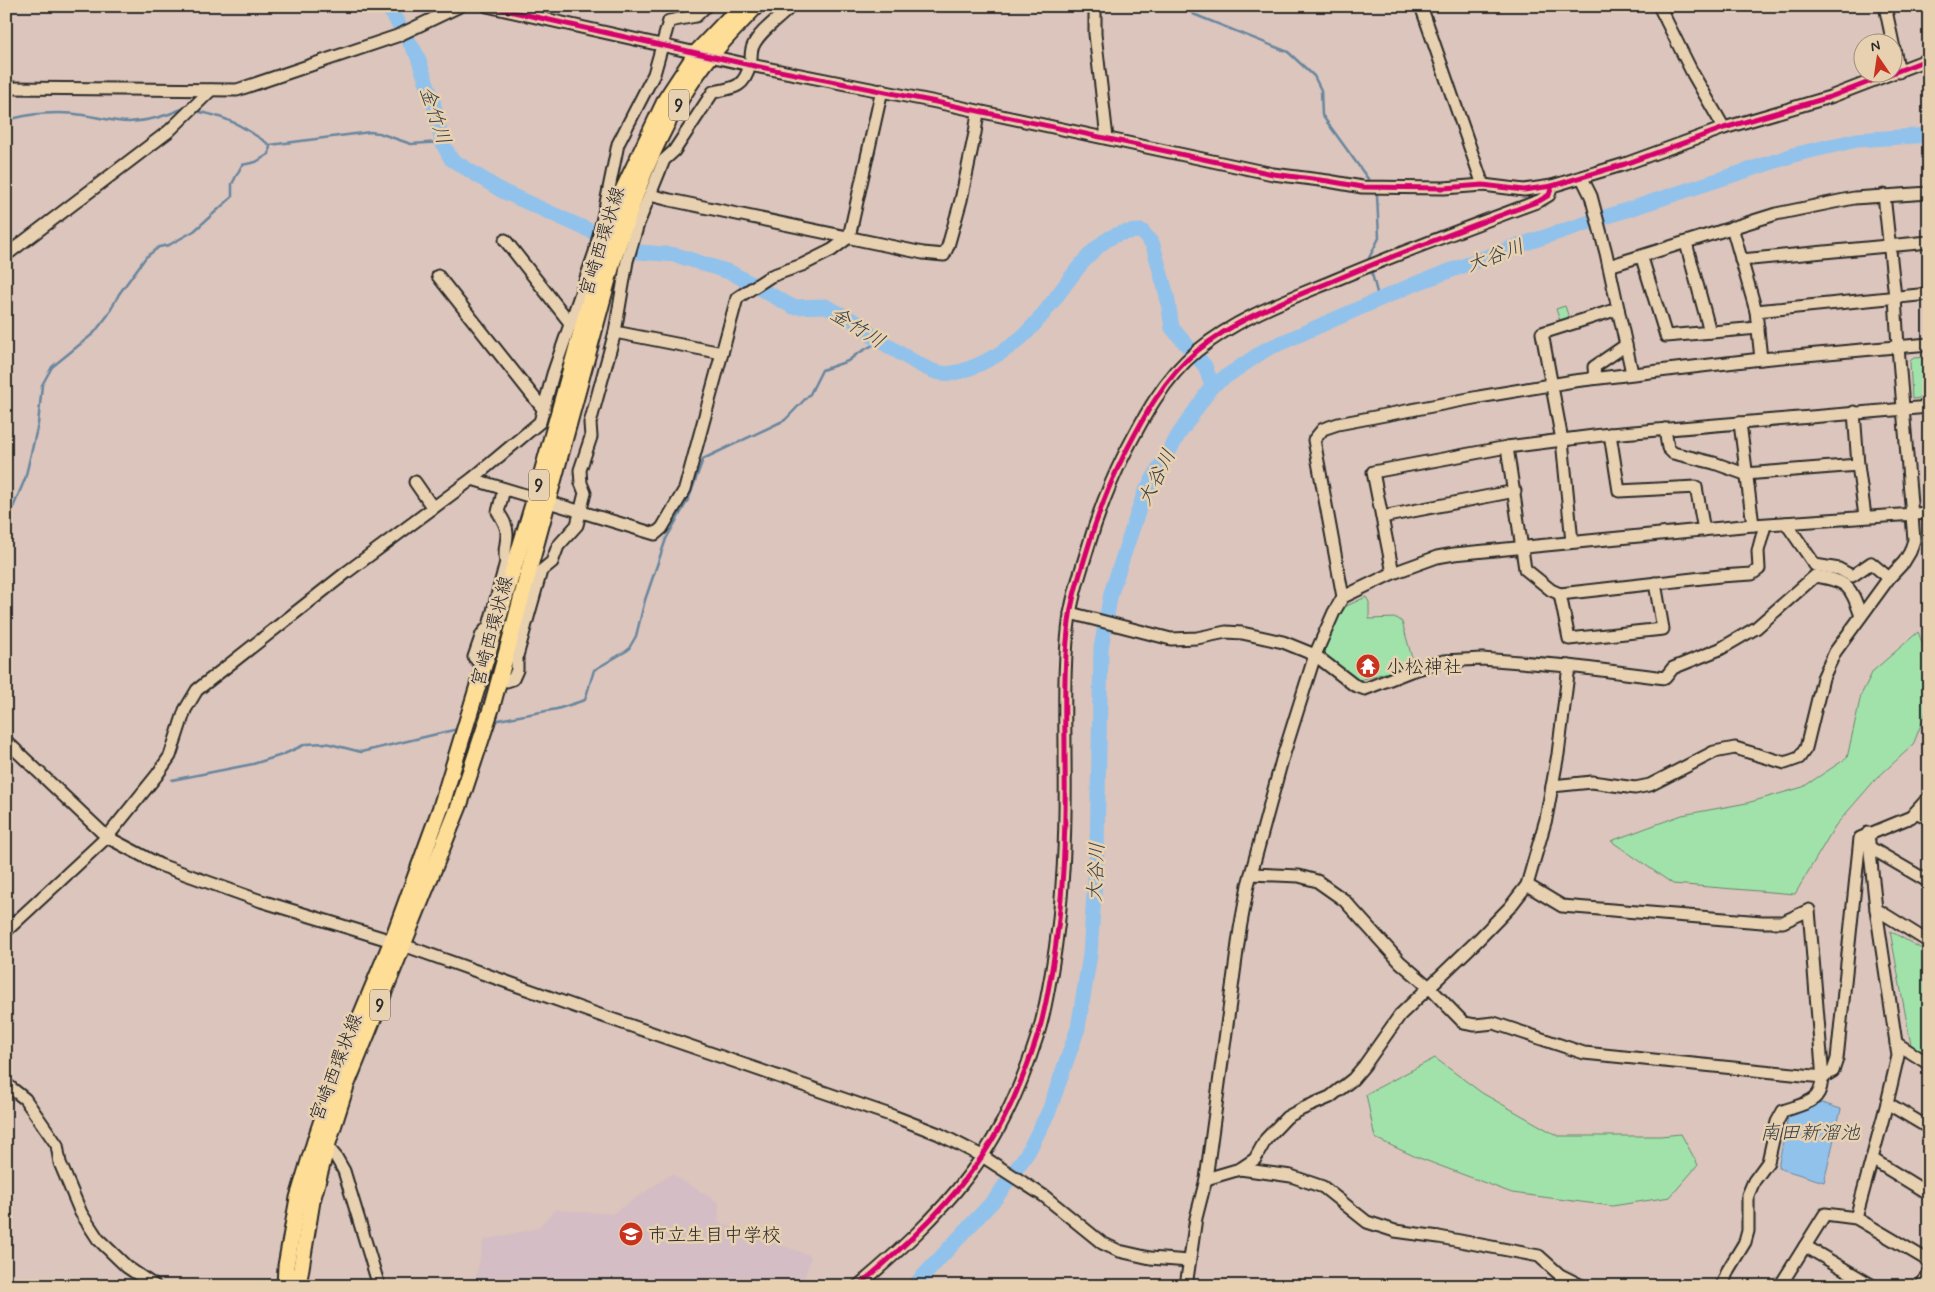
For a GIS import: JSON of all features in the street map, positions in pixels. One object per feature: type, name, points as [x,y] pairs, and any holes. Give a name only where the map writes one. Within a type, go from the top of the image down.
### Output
[{"type":"main road","name":"宮崎西環状線","points":[[285,1286],[286,1266],[298,1198],[342,1059],[398,943],[460,806],[492,706],[547,502],[609,257],[621,218],[623,190],[666,99],[741,6]]},
{"type":"main road","name":"宮崎西環状線","points":[[704,54],[756,6]]},
{"type":"main road","name":"宮崎西環状線","points":[[298,1286],[312,1202],[346,1086],[398,943],[484,667],[547,502]]},
{"type":"street","points":[[6,88],[236,90],[397,36],[460,6]]},
{"type":"street","points":[[487,6],[750,65],[882,90],[1273,174],[1362,187],[1444,188],[1483,185],[1524,190],[1552,186],[1582,178],[1671,148],[1724,128],[1830,97],[1871,82]]},
{"type":"street","points":[[6,931],[107,837],[157,775],[170,756],[185,710],[197,690],[472,479],[540,422],[553,374],[571,324],[609,257],[621,218],[618,144],[654,74],[669,21],[696,16],[706,6]]},
{"type":"street","points":[[621,218],[650,195],[664,160],[674,151],[713,92],[737,88],[743,82],[750,65],[752,48],[758,38],[787,10],[788,6]]},
{"type":"street","points":[[1095,6],[1095,34],[1107,138]]},
{"type":"street","points":[[1421,6],[1483,185]]},
{"type":"street","points":[[1659,6],[1692,74],[1724,128]]},
{"type":"street","points":[[1884,6],[1890,32]]},
{"type":"street","points":[[1902,71],[1929,59]]},
{"type":"street","points":[[6,255],[169,131],[211,90]]},
{"type":"street","points":[[472,479],[655,534],[662,528],[685,489],[737,298],[771,276],[802,266],[832,250],[849,237],[882,90]]},
{"type":"street","points":[[650,195],[944,255],[961,200],[978,112]]},
{"type":"street","points":[[1582,178],[1591,196],[1606,253],[1632,373]]},
{"type":"street","points":[[858,1286],[889,1260],[931,1218],[985,1158],[1019,1088],[1038,1034],[1057,942],[1062,895],[1066,800],[1065,680],[1075,589],[1099,508],[1145,414],[1184,364],[1198,350],[1231,327],[1263,310],[1402,252],[1539,201],[1549,195],[1552,186]]},
{"type":"street","points":[[1609,266],[1642,258],[1776,214],[1854,198],[1929,193]]},
{"type":"street","points":[[1552,786],[1592,782],[1634,788],[1650,785],[1714,752],[1735,748],[1786,763],[1799,758],[1806,748],[1823,678],[1835,652],[1889,578],[1904,562],[1914,540],[1895,297],[1884,195]]},
{"type":"street","points":[[1732,227],[1756,311],[1761,358]]},
{"type":"street","points":[[505,240],[571,324]]},
{"type":"street","points":[[1741,260],[1929,242]]},
{"type":"street","points":[[1686,243],[1710,332]]},
{"type":"street","points":[[499,679],[507,682],[514,679],[517,656],[541,571],[552,562],[558,546],[577,525],[585,494],[581,483],[580,470],[591,437],[590,423],[615,332],[609,257]]},
{"type":"street","points":[[1642,258],[1666,336],[1758,328]]},
{"type":"street","points":[[438,276],[544,410]]},
{"type":"street","points":[[1756,311],[1929,294]]},
{"type":"street","points":[[1572,542],[1562,440],[1542,333],[1618,309]]},
{"type":"street","points":[[615,332],[722,353]]},
{"type":"street","points":[[1343,597],[1314,440],[1323,429],[1338,424],[1551,384],[1761,358],[1929,344]]},
{"type":"street","points":[[1595,378],[1594,367],[1626,345]]},
{"type":"street","points":[[1393,573],[1373,472],[1507,447],[1610,434],[1929,407]]},
{"type":"street","points":[[1854,412],[1858,465],[1865,516]]},
{"type":"street","points":[[1740,423],[1753,525]]},
{"type":"street","points":[[1665,429],[1668,448],[1673,454],[1714,463],[1745,474],[1858,465]]},
{"type":"street","points":[[1610,434],[1619,491],[1696,487],[1704,530]]},
{"type":"street","points":[[1507,447],[1525,569],[1551,590],[1560,594],[1752,574],[1759,569],[1758,552],[1765,525]]},
{"type":"street","points":[[415,482],[433,508]]},
{"type":"street","points":[[484,667],[474,657],[482,634],[489,626],[506,562],[503,552],[507,534],[505,523],[498,512],[504,489]]},
{"type":"street","points":[[1382,517],[1515,491]]},
{"type":"street","points":[[1186,1286],[1196,1218],[1206,1179],[1240,929],[1251,874],[1282,760],[1314,655],[1343,597],[1393,573],[1437,557],[1521,546],[1753,525],[1929,513]]},
{"type":"street","points":[[1786,523],[1815,565],[1840,569],[1852,576],[1871,563],[1889,578]]},
{"type":"street","points":[[1073,613],[1171,639],[1197,638],[1226,632],[1242,633],[1283,642],[1314,655],[1354,685],[1365,689],[1411,671],[1444,661],[1482,659],[1569,666],[1665,678],[1673,668],[1720,649],[1756,628],[1815,576],[1838,579],[1852,592],[1860,616]]},
{"type":"street","points":[[1560,594],[1569,639],[1663,629],[1655,584]]},
{"type":"street","points":[[1206,1179],[1240,1169],[1255,1159],[1266,1139],[1287,1117],[1330,1097],[1353,1079],[1400,1015],[1478,940],[1527,885],[1546,818],[1558,754],[1569,666]]},
{"type":"street","points":[[6,741],[107,837],[160,865],[261,901],[398,943],[893,1116],[939,1134],[985,1158],[1044,1196],[1102,1243],[1119,1250],[1150,1258],[1189,1261]]},
{"type":"street","points":[[1251,874],[1299,876],[1317,881],[1344,900],[1400,962],[1429,987],[1464,1023],[1475,1025],[1494,1022],[1584,1053],[1823,1077],[1833,1070],[1837,1059],[1860,838],[1868,833],[1911,817],[1929,797]]},
{"type":"street","points":[[1916,812],[1929,820]]},
{"type":"street","points":[[1856,1218],[1898,1056],[1876,909],[1868,833]]},
{"type":"street","points":[[1869,847],[1929,882]]},
{"type":"street","points":[[1527,885],[1562,906],[1762,922],[1783,922],[1809,910],[1823,1077],[1820,1092],[1812,1100],[1783,1111],[1777,1122],[1768,1162],[1754,1181],[1748,1194],[1748,1231],[1745,1242],[1728,1270],[1722,1286]]},
{"type":"street","points":[[1876,909],[1929,942]]},
{"type":"street","points":[[1896,1043],[1929,1064]]},
{"type":"street","points":[[6,1084],[25,1099],[57,1145],[60,1163],[81,1213],[98,1239],[126,1267],[149,1284]]},
{"type":"street","points":[[1887,1103],[1929,1128]]},
{"type":"street","points":[[327,1146],[344,1171],[379,1286]]},
{"type":"street","points":[[1872,1159],[1929,1194]]},
{"type":"street","points":[[1240,1169],[1291,1176],[1323,1187],[1367,1222],[1395,1231],[1439,1237],[1539,1256],[1560,1275],[1582,1286]]},
{"type":"street","points":[[1780,1286],[1825,1214],[1856,1218],[1929,1261]]},
{"type":"street","points":[[1805,1246],[1873,1286]]},
{"type":"street","points":[[1921,1286],[1929,1272]]},
{"type":"shaded area","name":"市立生目中学校","points":[[672,1174],[719,1203],[718,1222],[811,1256],[802,1286],[474,1286],[484,1240],[538,1228],[555,1210],[612,1214]]},
{"type":"green space","points":[[1565,306],[1570,321],[1561,324],[1556,309]]},
{"type":"green space","points":[[1929,357],[1929,397],[1912,399],[1910,361],[1914,358]]},
{"type":"green space","points":[[1366,597],[1369,602],[1369,619],[1397,618],[1402,622],[1412,658],[1409,664],[1403,668],[1356,681],[1350,679],[1321,652],[1342,608]]},
{"type":"green space","points":[[1918,632],[1929,660],[1929,704],[1913,745],[1875,780],[1835,826],[1795,894],[1673,884],[1611,841],[1682,815],[1747,803],[1803,787],[1847,758],[1861,695],[1873,671]]},
{"type":"green space","points":[[1890,931],[1929,953],[1929,1057],[1911,1045]]},
{"type":"green space","points":[[1435,1058],[1482,1093],[1558,1136],[1660,1136],[1681,1134],[1698,1165],[1670,1197],[1612,1206],[1512,1193],[1414,1156],[1375,1138],[1366,1094]]},
{"type":"water","name":"南田新溜池","points":[[1822,1103],[1841,1109],[1824,1182],[1778,1168],[1789,1112]]},
{"type":"waterway","name":"金竹川","points":[[385,6],[392,13],[417,55],[433,101],[442,142],[451,159],[502,191],[595,233],[615,246],[627,251],[676,255],[732,273],[793,307],[825,306],[862,325],[873,337],[919,364],[934,371],[946,373],[972,367],[989,360],[1008,348],[1026,334],[1094,250],[1118,234],[1142,231],[1153,245],[1167,296],[1172,328],[1205,366],[1212,386]]},
{"type":"waterway","points":[[1186,6],[1193,14],[1288,52],[1314,76],[1321,90],[1322,115],[1371,183]]},
{"type":"waterway","points":[[6,121],[24,116],[55,113],[129,122],[149,120],[182,109],[185,110]]},
{"type":"waterway","points":[[195,111],[217,116],[235,123],[270,145],[370,132],[379,133],[411,144],[442,142]]},
{"type":"waterway","name":"大谷川","points":[[914,1286],[996,1198],[1028,1152],[1049,1111],[1078,1028],[1090,955],[1097,848],[1101,648],[1111,593],[1144,494],[1179,434],[1212,386],[1265,350],[1412,285],[1511,248],[1797,154],[1857,140],[1929,135]]},
{"type":"waterway","points":[[6,524],[25,479],[38,424],[42,385],[52,367],[94,333],[146,257],[159,247],[169,245],[194,231],[232,197],[232,184],[242,165],[256,162],[269,154],[270,145]]},
{"type":"waterway","points":[[1369,262],[1368,260],[1379,238],[1377,195],[1375,191]]},
{"type":"waterway","points":[[1371,270],[1379,300]]},
{"type":"waterway","points":[[493,721],[557,709],[585,700],[594,670],[628,650],[636,636],[645,600],[666,539],[689,498],[703,459],[785,420],[810,394],[822,370],[848,361],[880,341]]},
{"type":"waterway","points":[[172,780],[253,764],[282,755],[306,744],[326,743],[361,752],[458,729]]},
{"type":"cycle path","points":[[487,6],[750,65],[936,102],[1273,174],[1362,187],[1444,188],[1483,185],[1524,190],[1552,186],[1625,164],[1724,128],[1830,97],[1929,59]]},
{"type":"cycle path","points":[[858,1286],[916,1234],[968,1176],[1000,1127],[1017,1092],[1031,1056],[1047,999],[1059,921],[1065,812],[1065,668],[1071,607],[1090,541],[1108,491],[1131,441],[1155,399],[1174,373],[1197,351],[1212,339],[1246,319],[1386,259],[1539,201],[1549,195],[1552,186]]},
{"type":"place","name":"小松神社","points":[[1368,666]]},
{"type":"place","name":"市立生目中学校","points":[[631,1234]]}]
